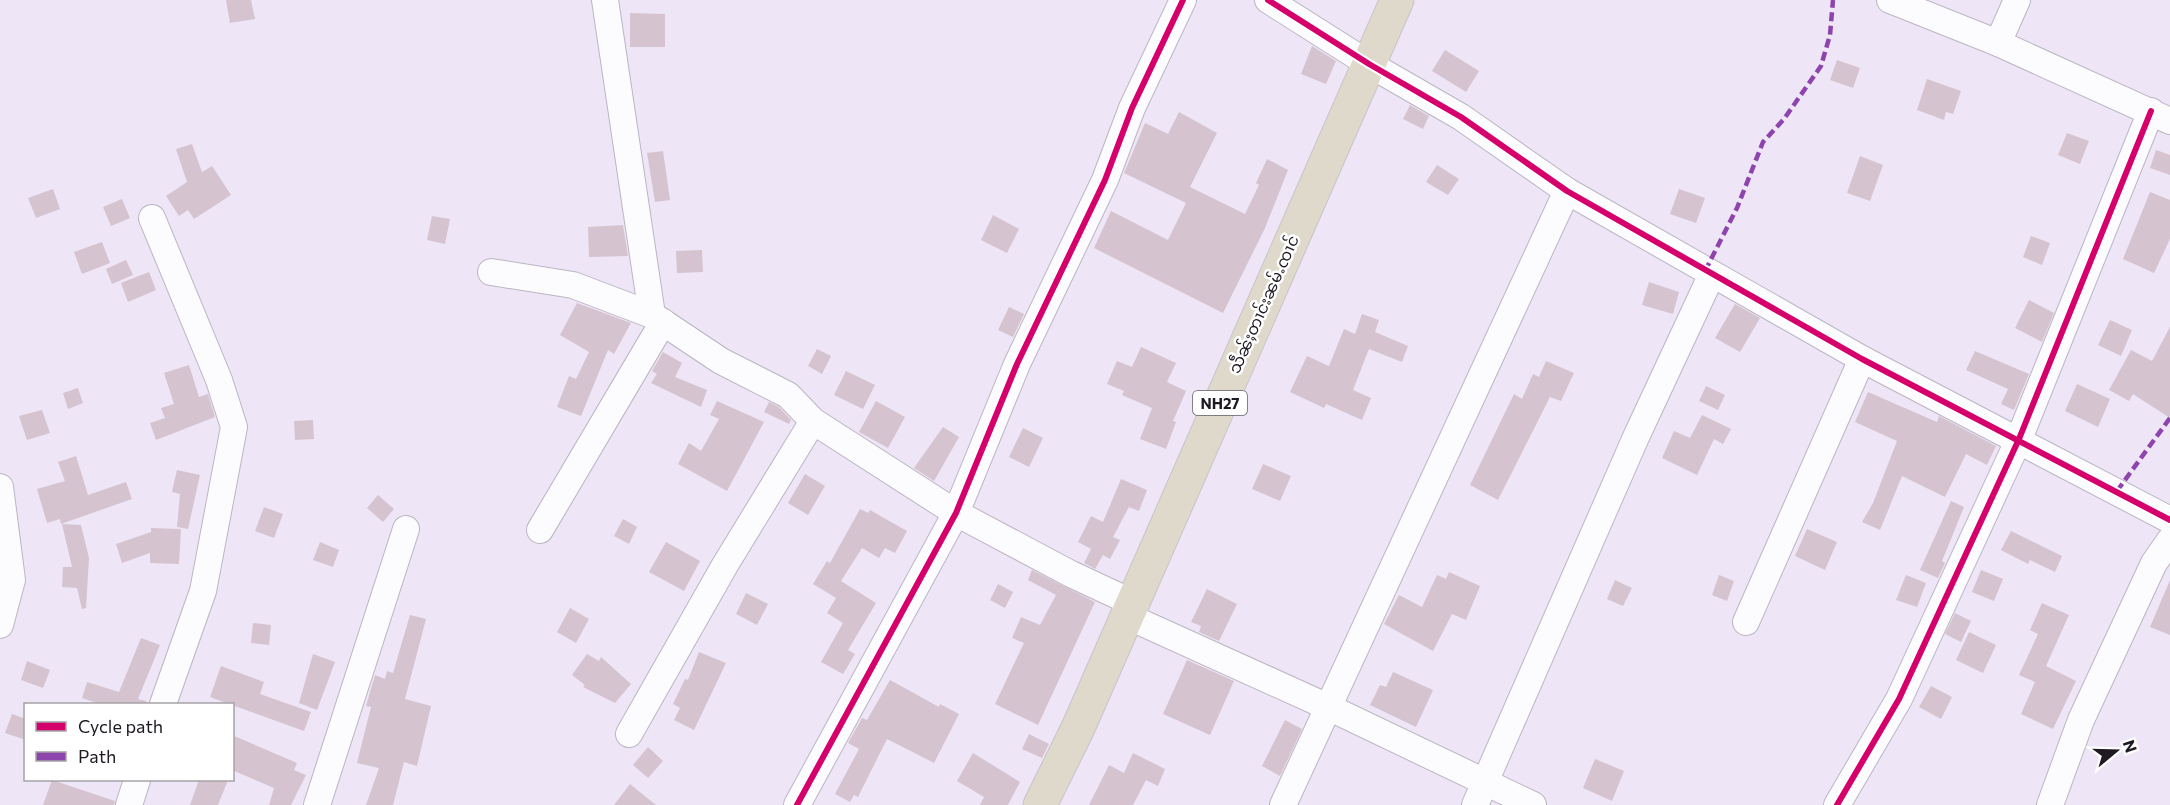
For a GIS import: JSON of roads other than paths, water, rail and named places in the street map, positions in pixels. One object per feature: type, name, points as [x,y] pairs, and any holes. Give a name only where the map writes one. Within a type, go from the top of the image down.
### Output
[{"type":"highway","name":"သဵၼ်ႈတၢင်းၼမ်ႉၸၢင်","points":[[1040,805],[1078,728],[1397,0]]},
{"type":"street","points":[[540,530],[658,318],[605,0]]},
{"type":"street","points":[[797,805],[956,513],[1017,364],[1105,180],[1132,108],[1183,0]]},
{"type":"street","points":[[1268,0],[1369,64],[1461,117],[1567,191],[1862,359],[2019,439],[2170,520]]},
{"type":"street","points":[[1837,805],[1899,699],[2019,439],[2161,116],[1998,43],[1890,0]]},
{"type":"street","points":[[1998,43],[2017,0]]},
{"type":"street","points":[[1283,805],[1567,191]]},
{"type":"street","points":[[152,218],[219,380],[234,427],[204,591],[164,703]]},
{"type":"street","points":[[490,272],[573,285],[658,318],[720,361],[789,395],[813,421],[956,513],[1071,574],[1130,609],[1328,706],[1480,794],[1533,805]]},
{"type":"street","points":[[1480,794],[1636,437],[1712,274]]},
{"type":"street","points":[[1746,622],[1862,359]]},
{"type":"street","points":[[630,734],[725,565],[813,421]]},
{"type":"street","points":[[0,487],[12,580],[0,625]]},
{"type":"street","points":[[317,805],[406,529]]},
{"type":"street","points":[[2050,805],[2081,720],[2162,568],[2170,540]]},
{"type":"street","points":[[129,805],[137,781]]}]
